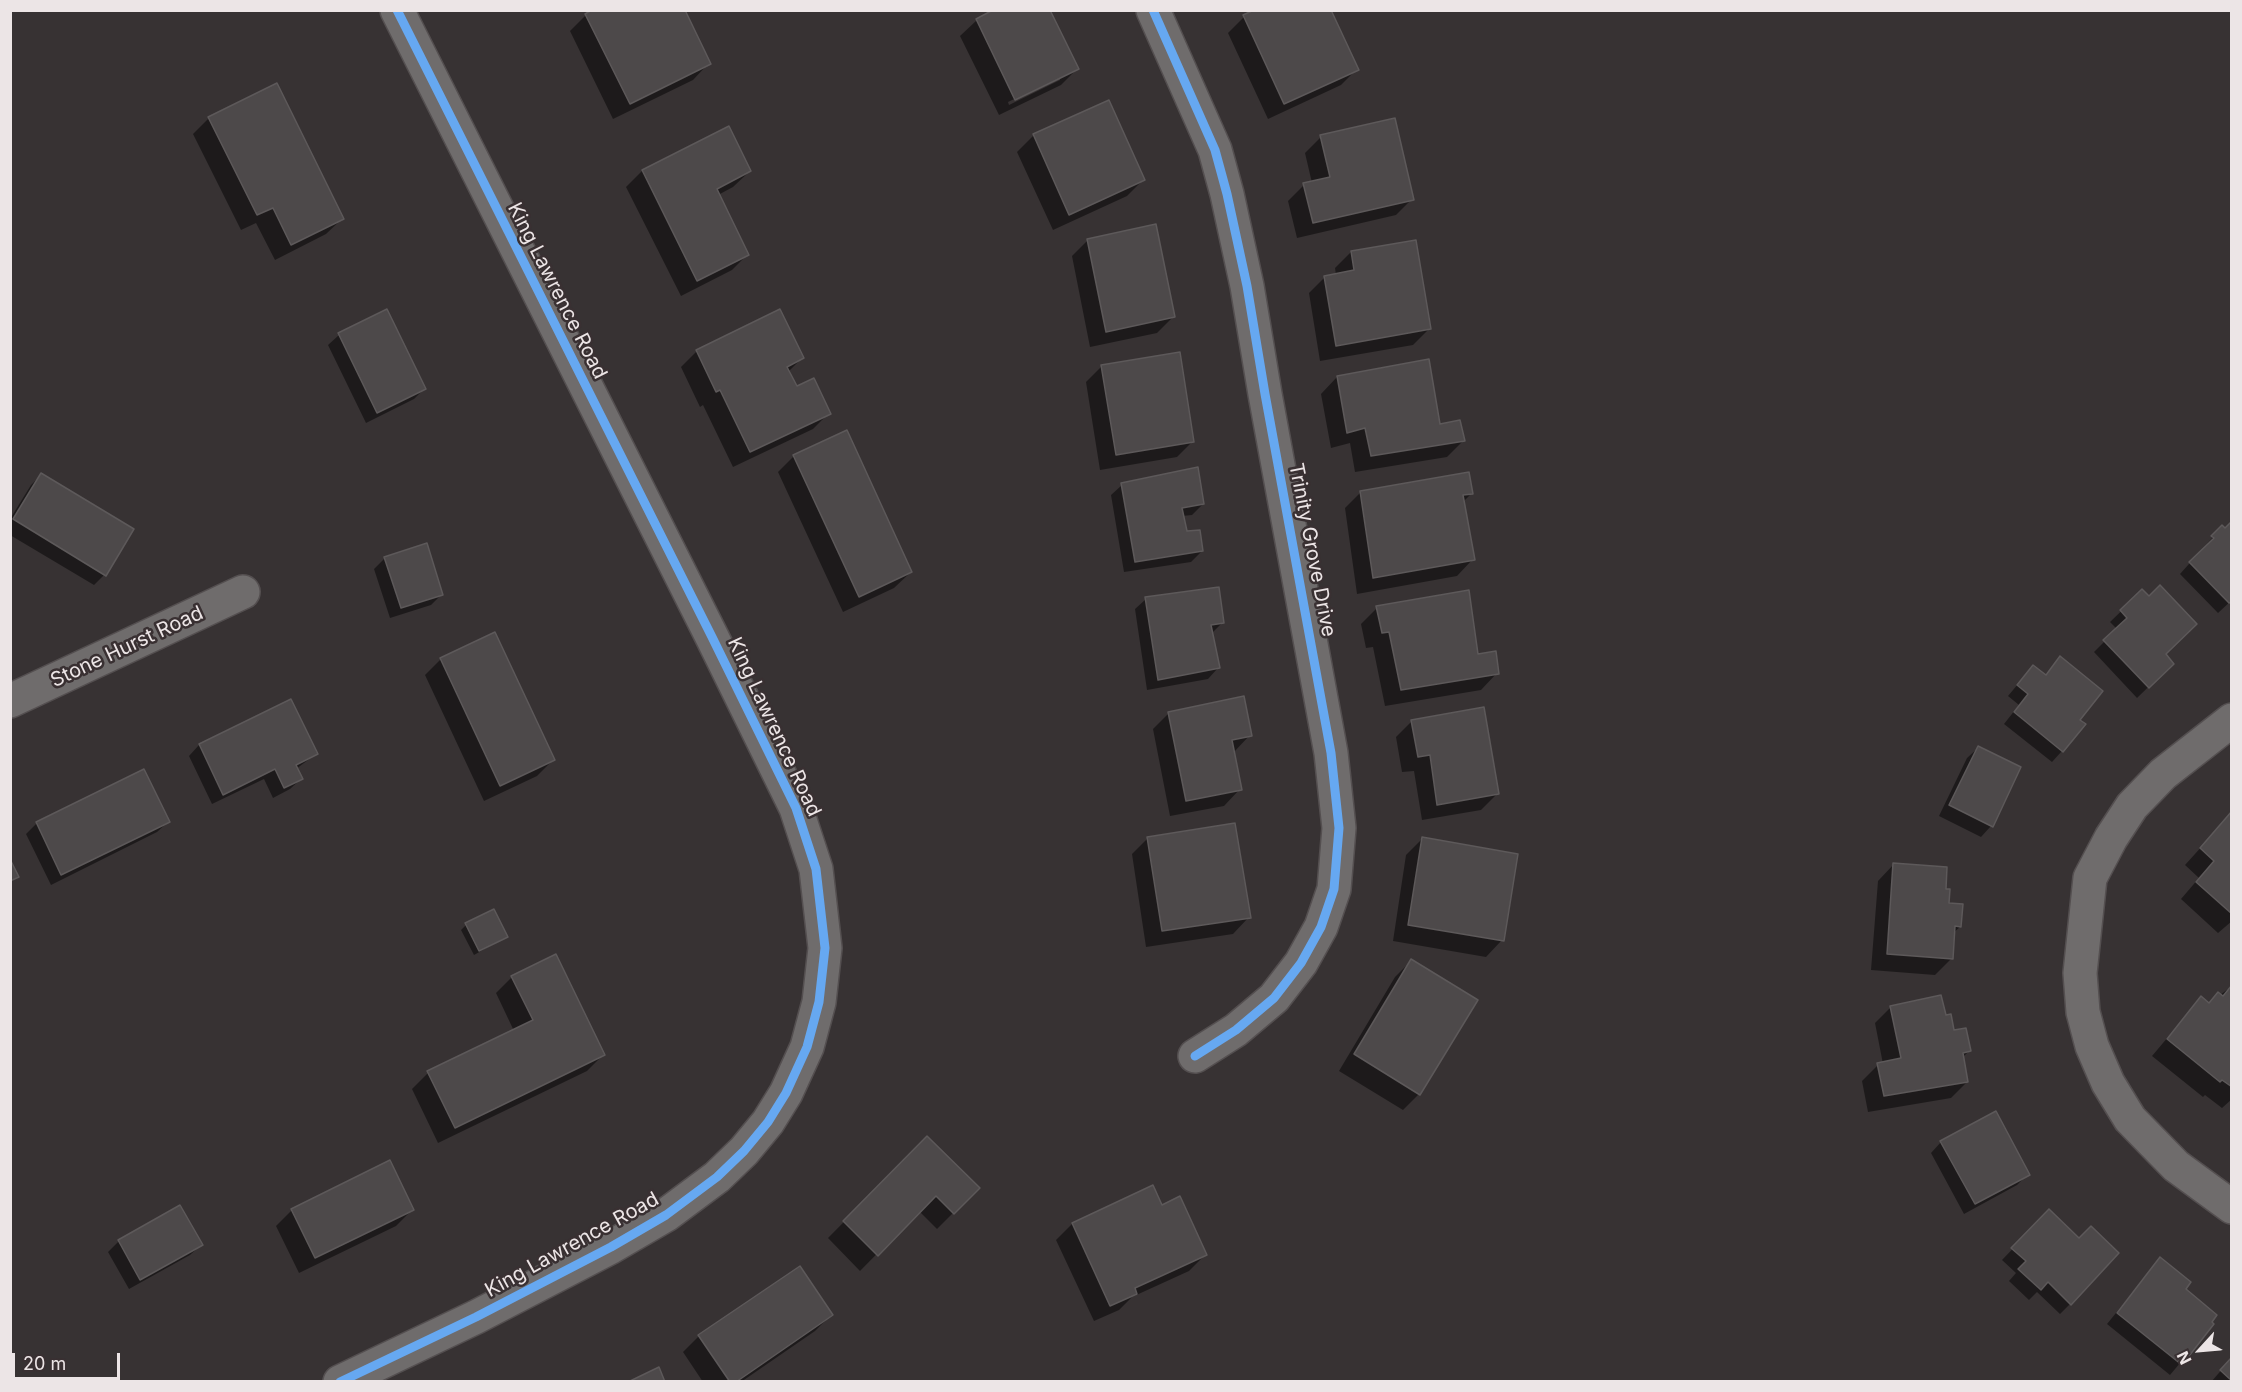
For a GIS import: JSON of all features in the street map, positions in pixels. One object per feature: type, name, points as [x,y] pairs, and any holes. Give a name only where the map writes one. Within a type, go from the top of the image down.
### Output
[{"type":"street","name":"King Lawrence Road","points":[[340,1382],[476,1317],[611,1247],[666,1215],[717,1177],[744,1151],[768,1122],[794,1075],[807,1047],[816,1013],[825,948],[816,869],[796,808],[397,10]]},
{"type":"street","name":"Trinity Grove Drive","points":[[1153,10],[1215,150],[1227,194],[1247,286],[1264,394],[1331,753],[1339,828],[1334,889],[1321,927],[1301,963],[1274,998],[1236,1030],[1195,1056]]},
{"type":"street","name":"Stone Hurst Road","points":[[10,701],[243,592]]},
{"type":"street","points":[[2232,720],[2163,774],[2132,806],[2111,838],[2090,878],[2080,973],[2083,1012],[2092,1046],[2108,1083],[2130,1119],[2176,1166],[2232,1207]]},
{"type":"building","points":[[592,10],[685,10],[711,64],[630,104],[585,14]]},
{"type":"building","points":[[993,10],[1050,10],[1079,69],[1015,100],[976,19]]},
{"type":"building","points":[[1254,10],[1331,10],[1359,70],[1284,104],[1243,15]]},
{"type":"building","points":[[277,83],[344,219],[291,245],[273,208],[257,215],[208,117]]},
{"type":"building","points":[[1109,100],[1145,180],[1069,215],[1033,134]]},
{"type":"building","points":[[1395,118],[1414,200],[1313,223],[1303,183],[1330,177],[1320,135]]},
{"type":"building","points":[[729,126],[751,171],[717,189],[749,255],[697,281],[642,170]]},
{"type":"building","points":[[1156,224],[1175,317],[1106,332],[1087,239]]},
{"type":"building","points":[[1416,240],[1431,329],[1336,346],[1324,276],[1354,270],[1351,251]]},
{"type":"building","points":[[387,309],[426,389],[377,413],[338,333]]},
{"type":"building","points":[[780,309],[804,358],[787,367],[797,386],[814,378],[831,414],[750,452],[720,390],[716,392],[696,350]]},
{"type":"building","points":[[1180,352],[1194,442],[1116,455],[1101,365]]},
{"type":"building","points":[[1429,359],[1440,424],[1460,420],[1465,441],[1371,456],[1365,428],[1347,433],[1337,376]]},
{"type":"building","points":[[847,430],[912,572],[859,597],[793,455]]},
{"type":"building","points":[[1198,467],[1204,504],[1182,508],[1187,531],[1200,530],[1203,551],[1135,562],[1121,483]]},
{"type":"building","points":[[1469,472],[1473,494],[1463,495],[1475,560],[1373,578],[1360,491]]},
{"type":"building","points":[[41,473],[134,529],[106,576],[13,519]]},
{"type":"building","points":[[2232,521],[2232,602],[2229,603],[2189,562],[2214,538],[2211,536],[2222,525],[2225,528]]},
{"type":"building","points":[[427,543],[443,595],[401,608],[384,557]]},
{"type":"building","points":[[2160,585],[2197,624],[2166,654],[2174,664],[2149,688],[2103,640],[2127,618],[2120,610],[2142,589],[2149,596]]},
{"type":"building","points":[[1219,587],[1224,623],[1211,625],[1220,668],[1158,680],[1145,597]]},
{"type":"building","points":[[1469,590],[1478,654],[1496,651],[1499,674],[1401,690],[1389,632],[1382,633],[1376,606]]},
{"type":"building","points":[[495,632],[555,760],[500,786],[440,658]]},
{"type":"building","points":[[2060,656],[2103,691],[2080,720],[2086,724],[2063,752],[2014,712],[2028,694],[2017,685],[2033,665],[2046,675]]},
{"type":"building","points":[[1244,696],[1252,736],[1232,740],[1242,790],[1186,801],[1168,712]]},
{"type":"building","points":[[291,699],[318,754],[296,765],[303,779],[284,788],[275,769],[223,795],[199,744]]},
{"type":"building","points":[[1484,707],[1499,794],[1437,805],[1430,755],[1418,757],[1411,720]]},
{"type":"building","points":[[1978,746],[2021,767],[1993,827],[1949,805]]},
{"type":"building","points":[[144,769],[170,822],[61,875],[36,822]]},
{"type":"building","points":[[2232,811],[2232,914],[2196,882],[2214,861],[2200,848]]},
{"type":"building","points":[[1235,823],[1251,918],[1162,931],[1147,837]]},
{"type":"building","points":[[1422,837],[1518,854],[1504,941],[1408,925]]},
{"type":"building","points":[[10,859],[19,877],[10,881]]},
{"type":"building","points":[[1893,863],[1947,867],[1946,889],[1950,889],[1949,903],[1963,904],[1961,927],[1955,926],[1953,959],[1887,954]]},
{"type":"building","points":[[494,909],[508,937],[479,951],[465,923]]},
{"type":"building","points":[[556,954],[605,1055],[455,1128],[427,1071],[533,1020],[511,976]]},
{"type":"building","points":[[1411,959],[1478,1000],[1420,1095],[1354,1054]]},
{"type":"building","points":[[2232,985],[2232,1087],[2222,1080],[2220,1082],[2167,1039],[2201,996],[2209,1003],[2218,992],[2223,996]]},
{"type":"building","points":[[1941,995],[1946,1015],[1951,1014],[1954,1030],[1966,1028],[1971,1051],[1963,1053],[1968,1082],[1884,1096],[1877,1063],[1901,1058],[1890,1006]]},
{"type":"building","points":[[1996,1111],[2030,1175],[1975,1204],[1940,1141]]},
{"type":"building","points":[[927,1136],[980,1188],[954,1214],[936,1196],[878,1256],[843,1221]]},
{"type":"building","points":[[390,1160],[414,1210],[315,1258],[291,1209]]},
{"type":"building","points":[[1153,1185],[1162,1205],[1180,1196],[1207,1255],[1135,1288],[1137,1294],[1110,1306],[1072,1223]]},
{"type":"building","points":[[180,1205],[203,1245],[140,1280],[118,1240]]},
{"type":"building","points":[[2049,1209],[2079,1238],[2091,1226],[2119,1253],[2071,1305],[2048,1282],[2041,1290],[2018,1269],[2026,1261],[2011,1248]]},
{"type":"building","points":[[2160,1257],[2191,1282],[2186,1289],[2217,1315],[2212,1322],[2214,1324],[2182,1365],[2117,1313]]},
{"type":"building","points":[[800,1266],[833,1315],[736,1382],[730,1382],[698,1335]]},
{"type":"building","points":[[2232,1357],[2232,1381],[2220,1370]]},
{"type":"building","points":[[659,1367],[665,1382],[628,1382]]},
{"type":"cycle path","points":[[340,1382],[476,1317],[611,1247],[666,1215],[717,1177],[744,1151],[768,1122],[786,1093],[807,1047],[819,1002],[825,948],[816,869],[796,808],[397,10]]},
{"type":"cycle path","points":[[1153,10],[1215,150],[1227,194],[1247,286],[1331,753],[1339,828],[1334,889],[1321,927],[1301,963],[1274,998],[1236,1030],[1195,1056]]}]
